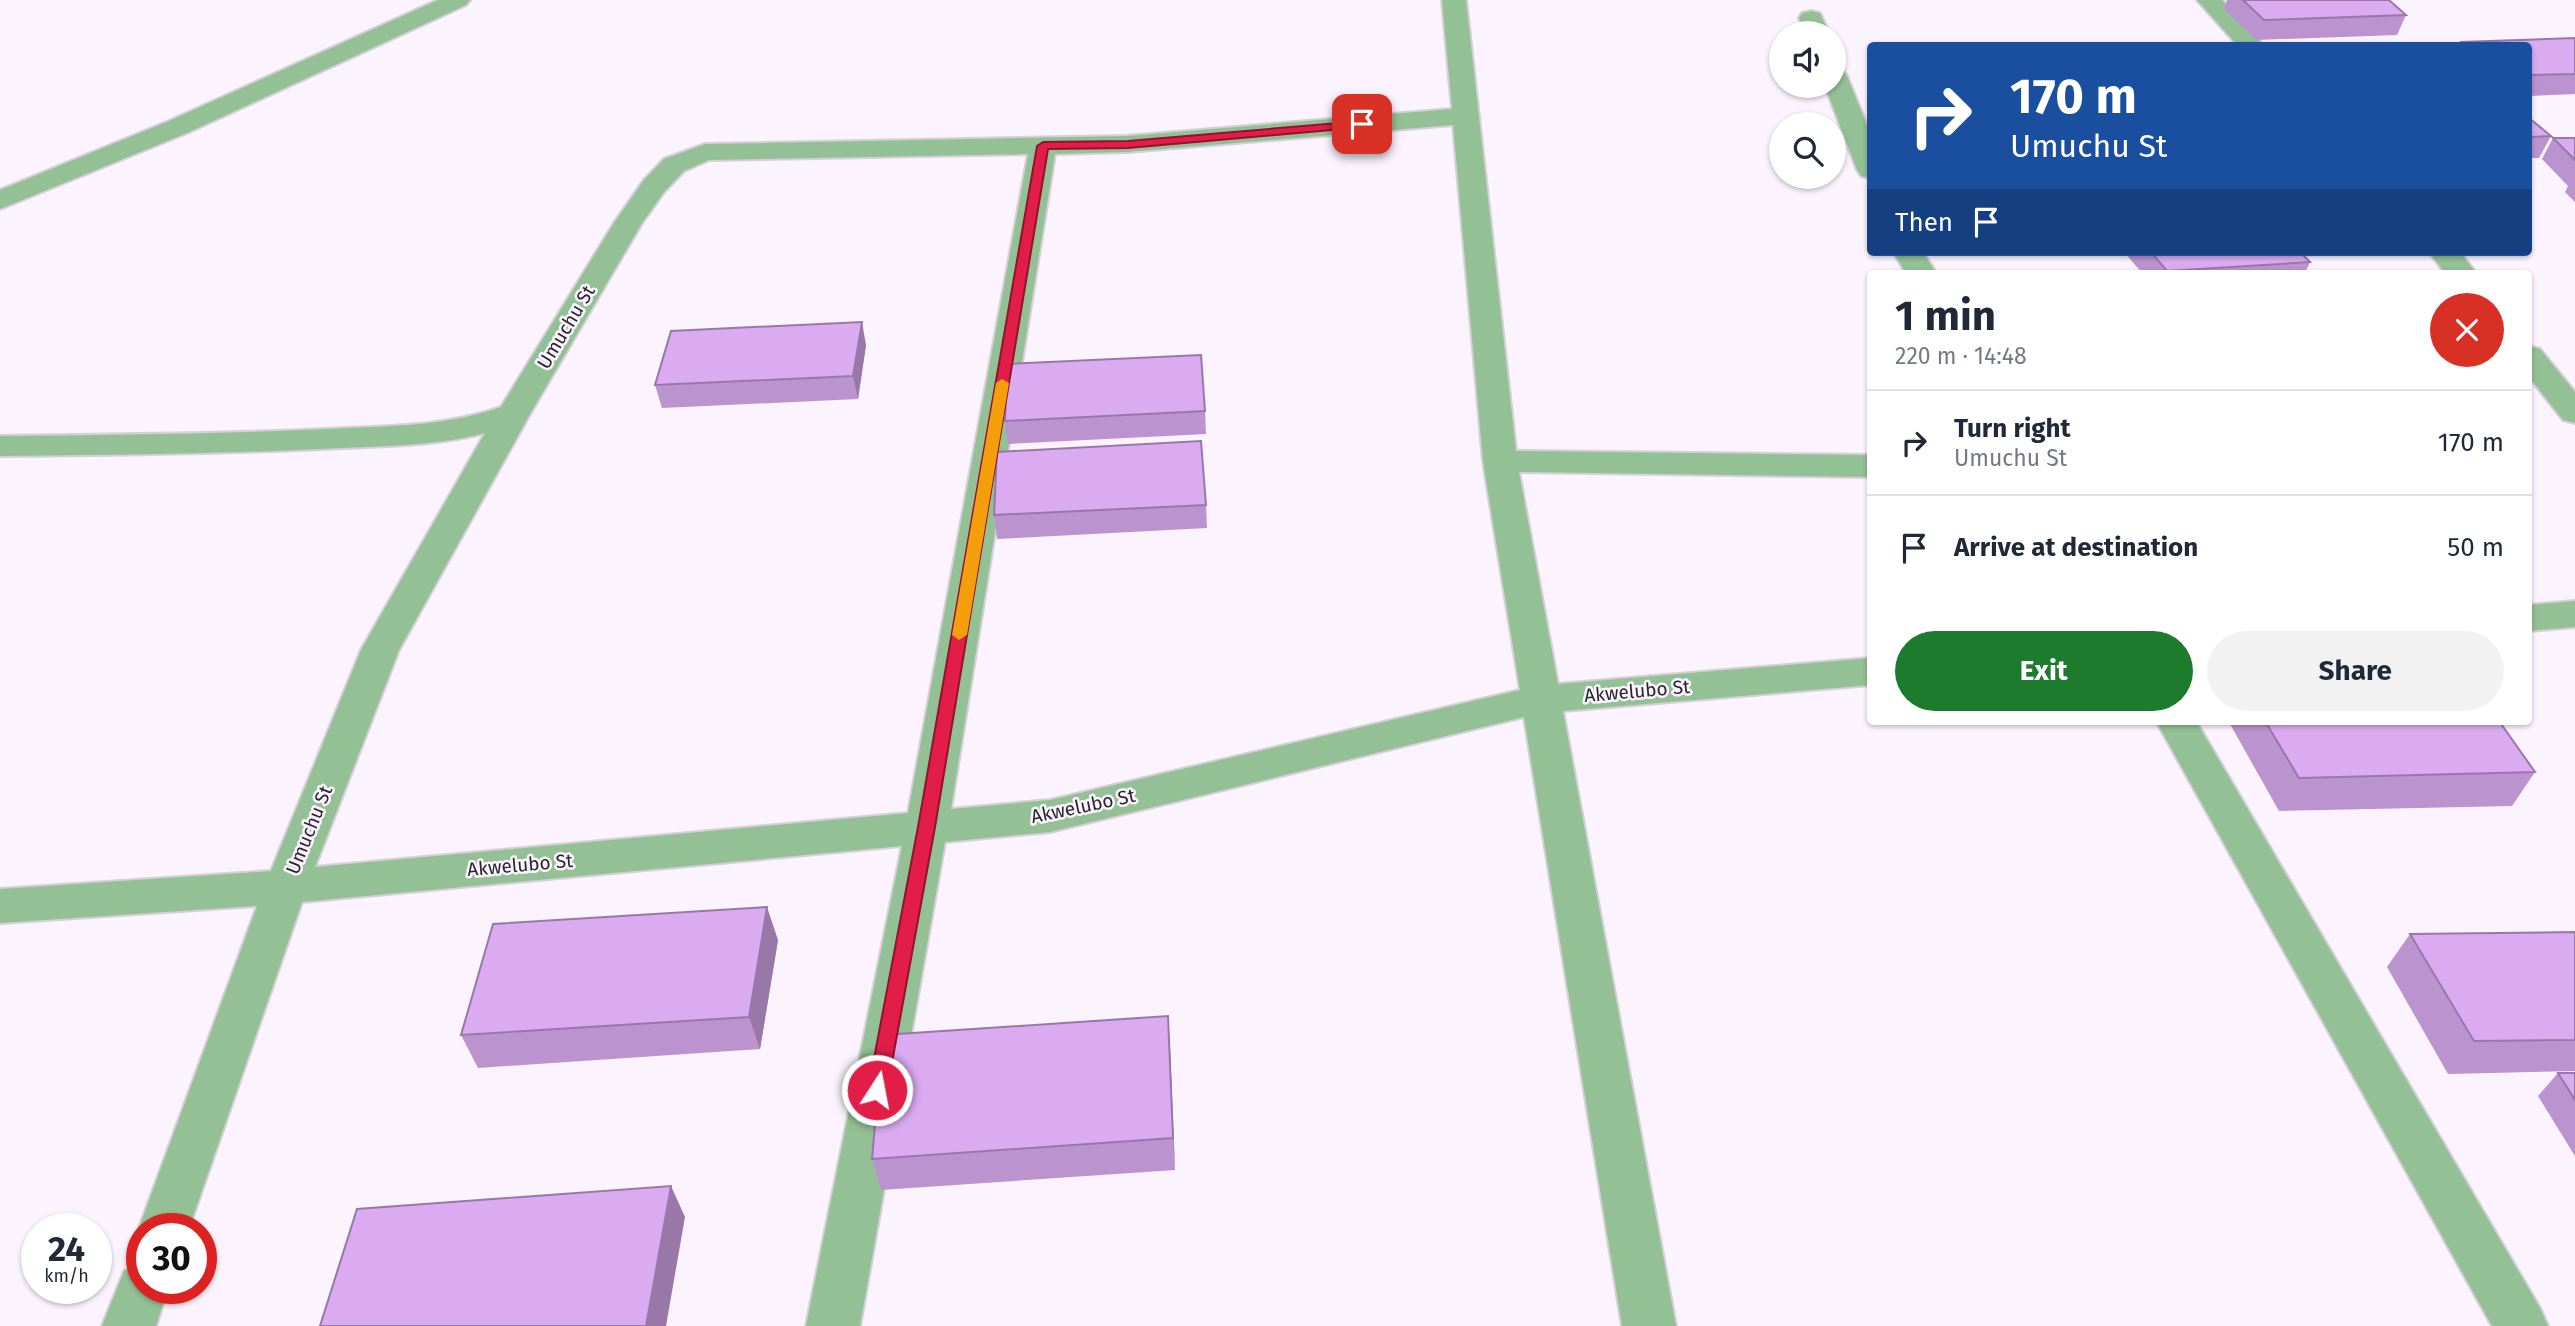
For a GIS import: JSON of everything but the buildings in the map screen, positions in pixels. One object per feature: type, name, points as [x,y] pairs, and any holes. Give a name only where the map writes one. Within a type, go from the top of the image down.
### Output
[{"type":"street","points":[[0,200],[178,127],[458,0]]},
{"type":"street","points":[[1454,0],[1500,461],[1649,1326]]},
{"type":"street","points":[[2209,0],[2248,42]]},
{"type":"street","points":[[1843,98],[1867,160]]},
{"type":"street","name":"Umuchu St","points":[[169,1213],[286,887],[380,650],[513,414],[628,223],[654,186],[674,165],[705,152],[1128,144],[1466,116]]},
{"type":"street","points":[[833,1326],[927,827],[1043,146]]},
{"type":"street","points":[[2447,256],[2459,270]]},
{"type":"street","points":[[2532,360],[2575,413]]},
{"type":"street","points":[[0,446],[288,441],[449,432],[485,426],[513,414]]},
{"type":"street","points":[[1500,461],[1867,466]]},
{"type":"street","points":[[2532,618],[2575,614]]},
{"type":"street","name":"Akwelubo St","points":[[0,906],[286,887],[1050,816],[1539,699],[1867,671]]},
{"type":"street","points":[[2178,725],[2521,1326]]},
{"type":"street","points":[[129,1326],[137,1304]]},
{"type":"slow traffic","points":[[959,635],[1002,383]]},
{"type":"route","points":[[877,1090],[927,827],[1043,146],[1128,144],[1362,124]]}]
